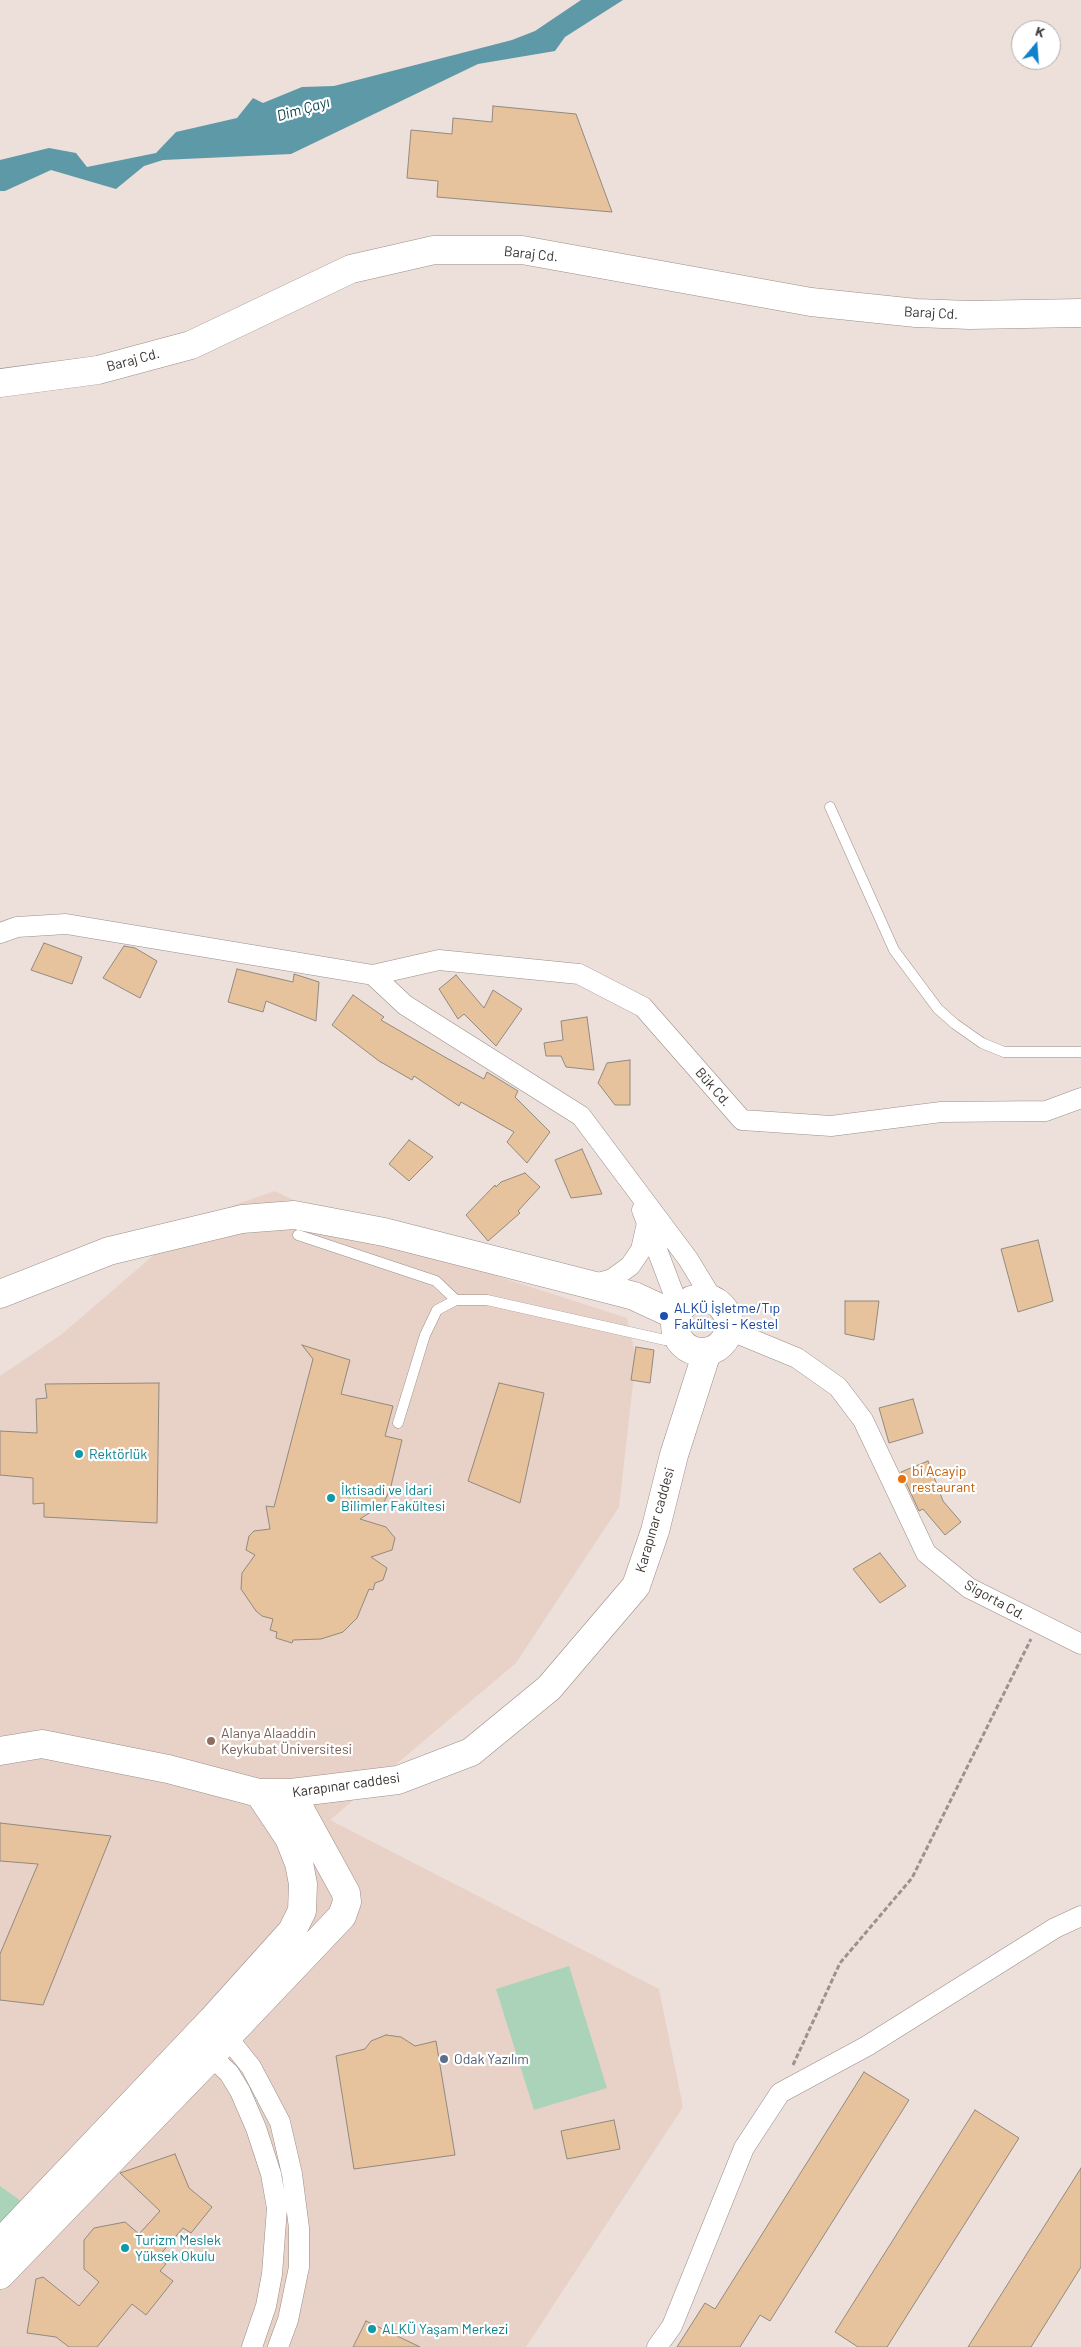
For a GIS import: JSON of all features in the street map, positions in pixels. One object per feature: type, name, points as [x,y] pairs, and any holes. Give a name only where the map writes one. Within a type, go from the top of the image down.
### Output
[{"type":"street","name":"Baraj Cd.","points":[[0,383],[98,370],[190,345],[351,268],[434,250],[522,250],[811,302],[916,313],[970,315],[1081,313]]},
{"type":"street","points":[[0,933],[17,927],[66,924],[373,975],[405,1005],[581,1116],[688,1259],[713,1300],[726,1312],[729,1330],[722,1344],[683,1331],[648,1302],[634,1296],[384,1232],[294,1215],[242,1219],[109,1251],[0,1294]]},
{"type":"street","name":"Bük Cd.","points":[[373,975],[439,960],[578,974],[643,1007],[742,1120],[831,1126],[941,1112],[1046,1111],[1081,1098]]},
{"type":"street","points":[[631,1182],[647,1223],[683,1331]]},
{"type":"street","points":[[591,1285],[612,1279],[630,1266],[641,1250],[647,1223]]},
{"type":"street","points":[[683,1331],[695,1298],[713,1300]]},
{"type":"street","name":"Sigorta Cd.","points":[[729,1330],[797,1358],[838,1387],[863,1420],[926,1553],[969,1588],[1081,1644]]},
{"type":"street","name":"Karapınar caddesi","points":[[0,1751],[42,1744],[168,1768],[259,1793],[291,1793],[398,1780],[471,1752],[549,1688],[636,1586],[655,1532],[674,1455],[683,1331]]},
{"type":"street","points":[[0,2275],[211,2038],[292,1931],[302,1910],[302,1884],[299,1863],[289,1838],[259,1793]]},
{"type":"street","points":[[0,2243],[211,2038],[336,1924],[346,1908],[346,1893],[291,1793]]},
{"type":"street","points":[[657,2347],[672,2326],[744,2148],[780,2093],[867,2046],[1055,1928],[1081,1916]]},
{"type":"street","points":[[211,2038],[256,2128],[271,2174],[277,2208],[272,2274],[266,2306],[252,2347]]},
{"type":"street","points":[[211,2038],[251,2067],[280,2122],[292,2174],[299,2228],[299,2267],[288,2320],[278,2347]]},
{"type":"lane","points":[[830,807],[894,950],[938,1009],[954,1024],[982,1043],[1004,1052],[1081,1052]]},
{"type":"lane","points":[[298,1235],[436,1281],[456,1300]]},
{"type":"lane","points":[[398,1424],[425,1335],[437,1310],[456,1300],[487,1300],[665,1340],[683,1331]]},
{"type":"path","points":[[780,2093],[840,1963],[912,1878],[1038,1624]]},
{"type":"shaded area","name":"Alanya Alaaddin Keykubat Üniversitesi","points":[[275,1191],[357,1231],[627,1318],[636,1357],[619,1507],[516,1663],[330,1820],[659,1989],[683,2107],[526,2347],[0,2347],[0,1376],[62,1334],[197,1218]]},
{"type":"green space","points":[[569,1966],[607,2088],[534,2110],[496,1989]]},
{"type":"green space","points":[[0,2186],[21,2201],[0,2224]]},
{"type":"water","name":"Dim Çayı","points":[[581,0],[623,0],[565,37],[555,51],[478,64],[291,154],[163,160],[144,166],[116,189],[51,170],[5,191],[0,191],[0,160],[49,148],[76,153],[87,167],[156,153],[176,132],[237,118],[253,98],[263,103],[302,87],[334,86],[512,40],[535,31]]},
{"type":"building","points":[[493,106],[576,114],[612,212],[437,197],[438,181],[407,178],[411,130],[452,134],[453,118],[492,122]]},
{"type":"building","points":[[44,943],[82,957],[72,984],[31,970]]},
{"type":"building","points":[[124,946],[135,948],[157,961],[140,998],[103,978]]},
{"type":"building","points":[[237,969],[293,982],[294,974],[319,982],[316,1021],[266,1001],[263,1012],[228,1002]]},
{"type":"building","points":[[456,975],[484,1008],[493,990],[522,1009],[496,1046],[464,1014],[458,1019],[439,989]]},
{"type":"building","points":[[353,995],[384,1017],[381,1020],[484,1079],[487,1072],[518,1091],[515,1097],[550,1132],[527,1163],[507,1142],[514,1132],[461,1102],[459,1106],[414,1076],[412,1080],[379,1061],[332,1025]]},
{"type":"building","points":[[587,1017],[594,1070],[566,1067],[561,1056],[546,1056],[544,1043],[563,1040],[561,1021]]},
{"type":"building","points":[[630,1060],[630,1105],[615,1105],[598,1083],[607,1063]]},
{"type":"building","points":[[409,1140],[433,1157],[409,1181],[389,1164]]},
{"type":"building","points":[[582,1149],[602,1194],[571,1198],[555,1160]]},
{"type":"building","points":[[525,1173],[540,1187],[518,1211],[520,1213],[488,1241],[466,1215],[495,1185],[496,1187],[501,1182]]},
{"type":"building","points":[[1038,1240],[1053,1301],[1018,1312],[1001,1249]]},
{"type":"building","points":[[845,1301],[879,1301],[874,1340],[845,1334]]},
{"type":"building","name":"İktisadi ve İdari Bilimler Fakültesi","points":[[302,1345],[350,1360],[341,1394],[393,1406],[385,1436],[402,1440],[390,1490],[383,1504],[360,1519],[386,1527],[395,1538],[392,1550],[371,1557],[387,1568],[383,1580],[375,1583],[373,1590],[369,1589],[357,1618],[343,1632],[321,1639],[293,1640],[292,1643],[276,1638],[277,1632],[270,1630],[273,1619],[262,1616],[256,1611],[241,1589],[242,1573],[255,1555],[246,1550],[249,1536],[254,1531],[270,1529],[266,1506],[274,1507],[313,1359]]},
{"type":"building","points":[[636,1347],[654,1350],[650,1383],[631,1380]]},
{"type":"building","name":"Rektörlük","points":[[159,1383],[157,1523],[44,1517],[44,1503],[33,1504],[33,1478],[0,1475],[0,1431],[37,1433],[36,1399],[47,1398],[45,1384]]},
{"type":"building","points":[[499,1383],[544,1393],[520,1503],[468,1481]]},
{"type":"building","points":[[913,1399],[923,1433],[889,1443],[879,1408]]},
{"type":"building","points":[[928,1461],[943,1501],[961,1522],[945,1535],[923,1509],[919,1511],[901,1472]]},
{"type":"building","points":[[880,1553],[906,1586],[880,1603],[853,1569]]},
{"type":"building","points":[[0,1823],[111,1836],[43,2005],[0,2000],[0,1954],[38,1864],[0,1861]]},
{"type":"building","points":[[386,2035],[401,2037],[415,2046],[436,2041],[455,2155],[354,2169],[336,2056],[365,2049],[371,2041]]},
{"type":"building","points":[[864,2072],[909,2100],[770,2321],[760,2315],[740,2347],[677,2347],[705,2303],[715,2309]]},
{"type":"building","points":[[975,2110],[1019,2138],[887,2347],[858,2347],[835,2332]]},
{"type":"building","points":[[614,2120],[620,2149],[567,2159],[561,2131]]},
{"type":"building","name":"Turizm Meslek Yüksek Okulu","points":[[175,2154],[189,2188],[212,2207],[191,2233],[183,2228],[158,2257],[166,2264],[160,2271],[173,2281],[146,2315],[132,2304],[97,2347],[69,2347],[56,2337],[27,2333],[36,2279],[43,2277],[79,2306],[99,2282],[84,2269],[84,2240],[94,2228],[125,2222],[139,2234],[160,2211],[120,2173]]},
{"type":"building","points":[[1081,2168],[1081,2267],[1031,2347],[968,2347]]},
{"type":"building","name":"ALKÜ Yaşam Merkezi","points":[[366,2321],[420,2347],[353,2347]]},
{"type":"place","name":"ALKÜ İşletme/Tıp Fakültesi - Kestel","points":[[664,1316]]},
{"type":"place","name":"Rektörlük","points":[[79,1454]]},
{"type":"place","name":"bi Acayip restaurant","points":[[902,1479]]},
{"type":"place","name":"İktisadi ve İdari Bilimler Fakültesi","points":[[331,1498]]},
{"type":"place","name":"Alanya Alaaddin Keykubat Üniversitesi","points":[[211,1741]]},
{"type":"place","name":"Odak Yazılım","points":[[444,2059]]},
{"type":"place","name":"Turizm Meslek Yüksek Okulu","points":[[125,2248]]},
{"type":"place","name":"ALKÜ Yaşam Merkezi","points":[[372,2329]]}]
